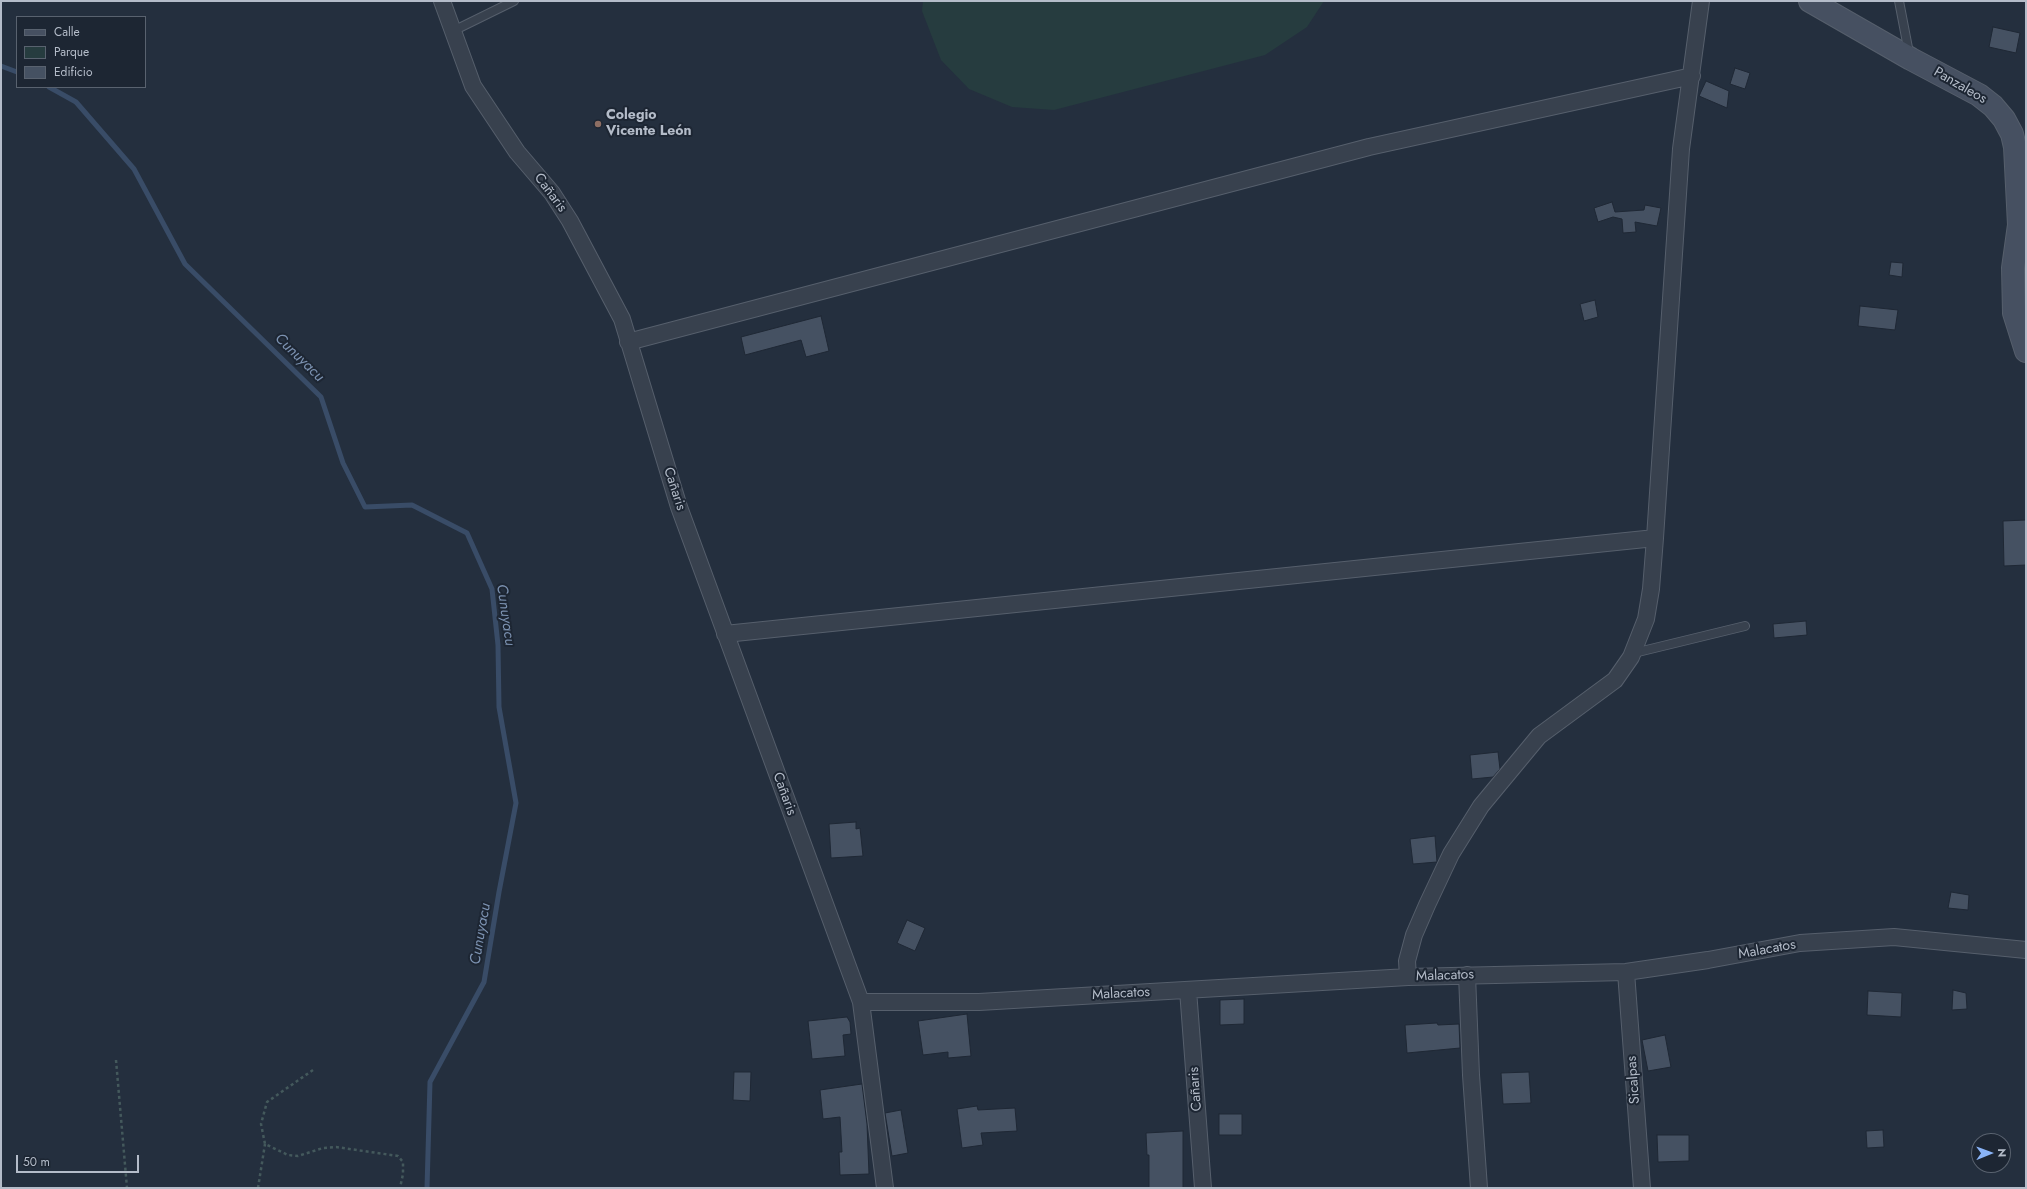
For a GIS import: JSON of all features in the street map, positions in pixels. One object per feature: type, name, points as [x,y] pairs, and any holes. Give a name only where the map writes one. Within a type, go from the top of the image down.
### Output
[{"type":"street","name":"Cañaris","points":[[442,1],[473,86],[517,152],[552,193],[570,221],[622,319],[679,507],[861,1002],[884,1188]]},
{"type":"street","points":[[1408,977],[1407,961],[1414,935],[1451,854],[1481,806],[1539,736],[1615,680],[1634,653],[1646,619],[1649,604],[1655,538],[1682,149],[1702,1]]},
{"type":"street","name":"Panzaleos","points":[[1810,1],[1910,59],[1979,95],[1993,106],[2004,119],[2012,134],[2015,147],[2019,226],[2013,268],[2014,313],[2026,351]]},
{"type":"street","points":[[628,342],[1369,147],[1692,76]]},
{"type":"street","points":[[725,634],[1655,538]]},
{"type":"street","name":"Malacatos","points":[[861,1002],[979,1002],[1408,977],[1626,972],[1708,960],[1800,943],[1894,937],[2026,950]]},
{"type":"street","name":"Sicalpas","points":[[1626,972],[1642,1188]]},
{"type":"street","points":[[1467,975],[1471,1082],[1479,1188]]},
{"type":"street","name":"Cañaris","points":[[1188,990],[1203,1188]]},
{"type":"lane","points":[[453,31],[514,1]]},
{"type":"lane","points":[[1899,1],[1910,59]]},
{"type":"lane","points":[[1634,653],[1745,626]]},
{"type":"path","points":[[116,1060],[127,1188]]},
{"type":"path","points":[[258,1188],[265,1144],[261,1124],[267,1102],[313,1070]]},
{"type":"path","points":[[265,1144],[288,1155],[298,1156],[323,1148],[336,1147],[398,1156],[403,1162],[403,1174],[400,1188]]},
{"type":"green space","points":[[923,1],[1324,1],[1307,27],[1265,55],[1054,110],[1012,107],[969,89],[941,60],[922,11]]},
{"type":"building","points":[[1993,27],[2020,33],[2016,53],[1989,47]]},
{"type":"building","points":[[1735,68],[1750,73],[1745,89],[1730,84]]},
{"type":"building","points":[[1706,81],[1729,91],[1727,108],[1699,96]]},
{"type":"building","points":[[1612,202],[1615,212],[1644,210],[1645,205],[1661,208],[1657,226],[1635,222],[1636,232],[1623,233],[1622,219],[1613,217],[1598,222],[1594,208]]},
{"type":"building","points":[[1891,262],[1903,263],[1902,277],[1889,275]]},
{"type":"building","points":[[1595,300],[1598,317],[1584,321],[1580,304]]},
{"type":"building","points":[[1860,306],[1898,310],[1895,330],[1858,326]]},
{"type":"building","points":[[821,316],[829,351],[806,357],[801,340],[745,355],[741,337]]},
{"type":"building","points":[[2026,520],[2026,565],[2004,566],[2003,521]]},
{"type":"building","points":[[1806,621],[1807,635],[1774,638],[1773,624]]},
{"type":"building","points":[[1498,752],[1500,769],[1493,777],[1472,779],[1470,755]]},
{"type":"building","points":[[856,822],[856,829],[860,828],[863,856],[831,858],[829,824]]},
{"type":"building","points":[[1435,836],[1437,862],[1413,864],[1410,839]]},
{"type":"building","points":[[1951,892],[1969,895],[1968,910],[1948,908]]},
{"type":"building","points":[[907,920],[925,928],[915,951],[897,943]]},
{"type":"building","points":[[1953,990],[1966,993],[1967,1009],[1952,1010]]},
{"type":"building","points":[[1868,991],[1902,993],[1901,1017],[1867,1015]]},
{"type":"building","points":[[1244,999],[1244,1024],[1220,1025],[1220,1000]]},
{"type":"building","points":[[967,1014],[971,1056],[948,1058],[948,1052],[923,1055],[918,1021]]},
{"type":"building","points":[[847,1017],[850,1022],[851,1034],[843,1035],[845,1056],[812,1059],[808,1021]]},
{"type":"building","points":[[1437,1023],[1438,1025],[1459,1024],[1460,1048],[1407,1053],[1405,1025]]},
{"type":"building","points":[[1665,1035],[1671,1067],[1648,1071],[1642,1040]]},
{"type":"building","points":[[734,1072],[751,1072],[750,1101],[733,1100]]},
{"type":"building","points":[[1529,1072],[1531,1103],[1503,1104],[1501,1073]]},
{"type":"building","points":[[862,1084],[867,1124],[869,1174],[840,1175],[839,1152],[842,1152],[840,1117],[823,1119],[820,1090]]},
{"type":"building","points":[[977,1106],[978,1110],[1015,1108],[1017,1131],[981,1133],[983,1145],[962,1148],[957,1109]]},
{"type":"building","points":[[901,1110],[908,1153],[892,1156],[885,1113]]},
{"type":"building","points":[[1219,1114],[1242,1114],[1242,1135],[1219,1135]]},
{"type":"building","points":[[1883,1130],[1884,1147],[1867,1148],[1866,1131]]},
{"type":"building","points":[[1183,1131],[1183,1188],[1149,1188],[1149,1155],[1147,1155],[1146,1133]]},
{"type":"building","points":[[1657,1135],[1689,1135],[1689,1161],[1658,1162]]},
{"type":"waterway","name":"Cunuyacu","points":[[1,66],[16,72]]},
{"type":"waterway","name":"Cunuyacu","points":[[51,88],[76,102],[134,169],[185,264],[321,397],[343,463],[365,507],[412,505],[467,533],[492,589],[498,645],[499,707],[516,803],[484,982],[430,1082],[427,1188]]},
{"type":"place","name":"Colegio Vicente León","points":[[598,124]]}]
